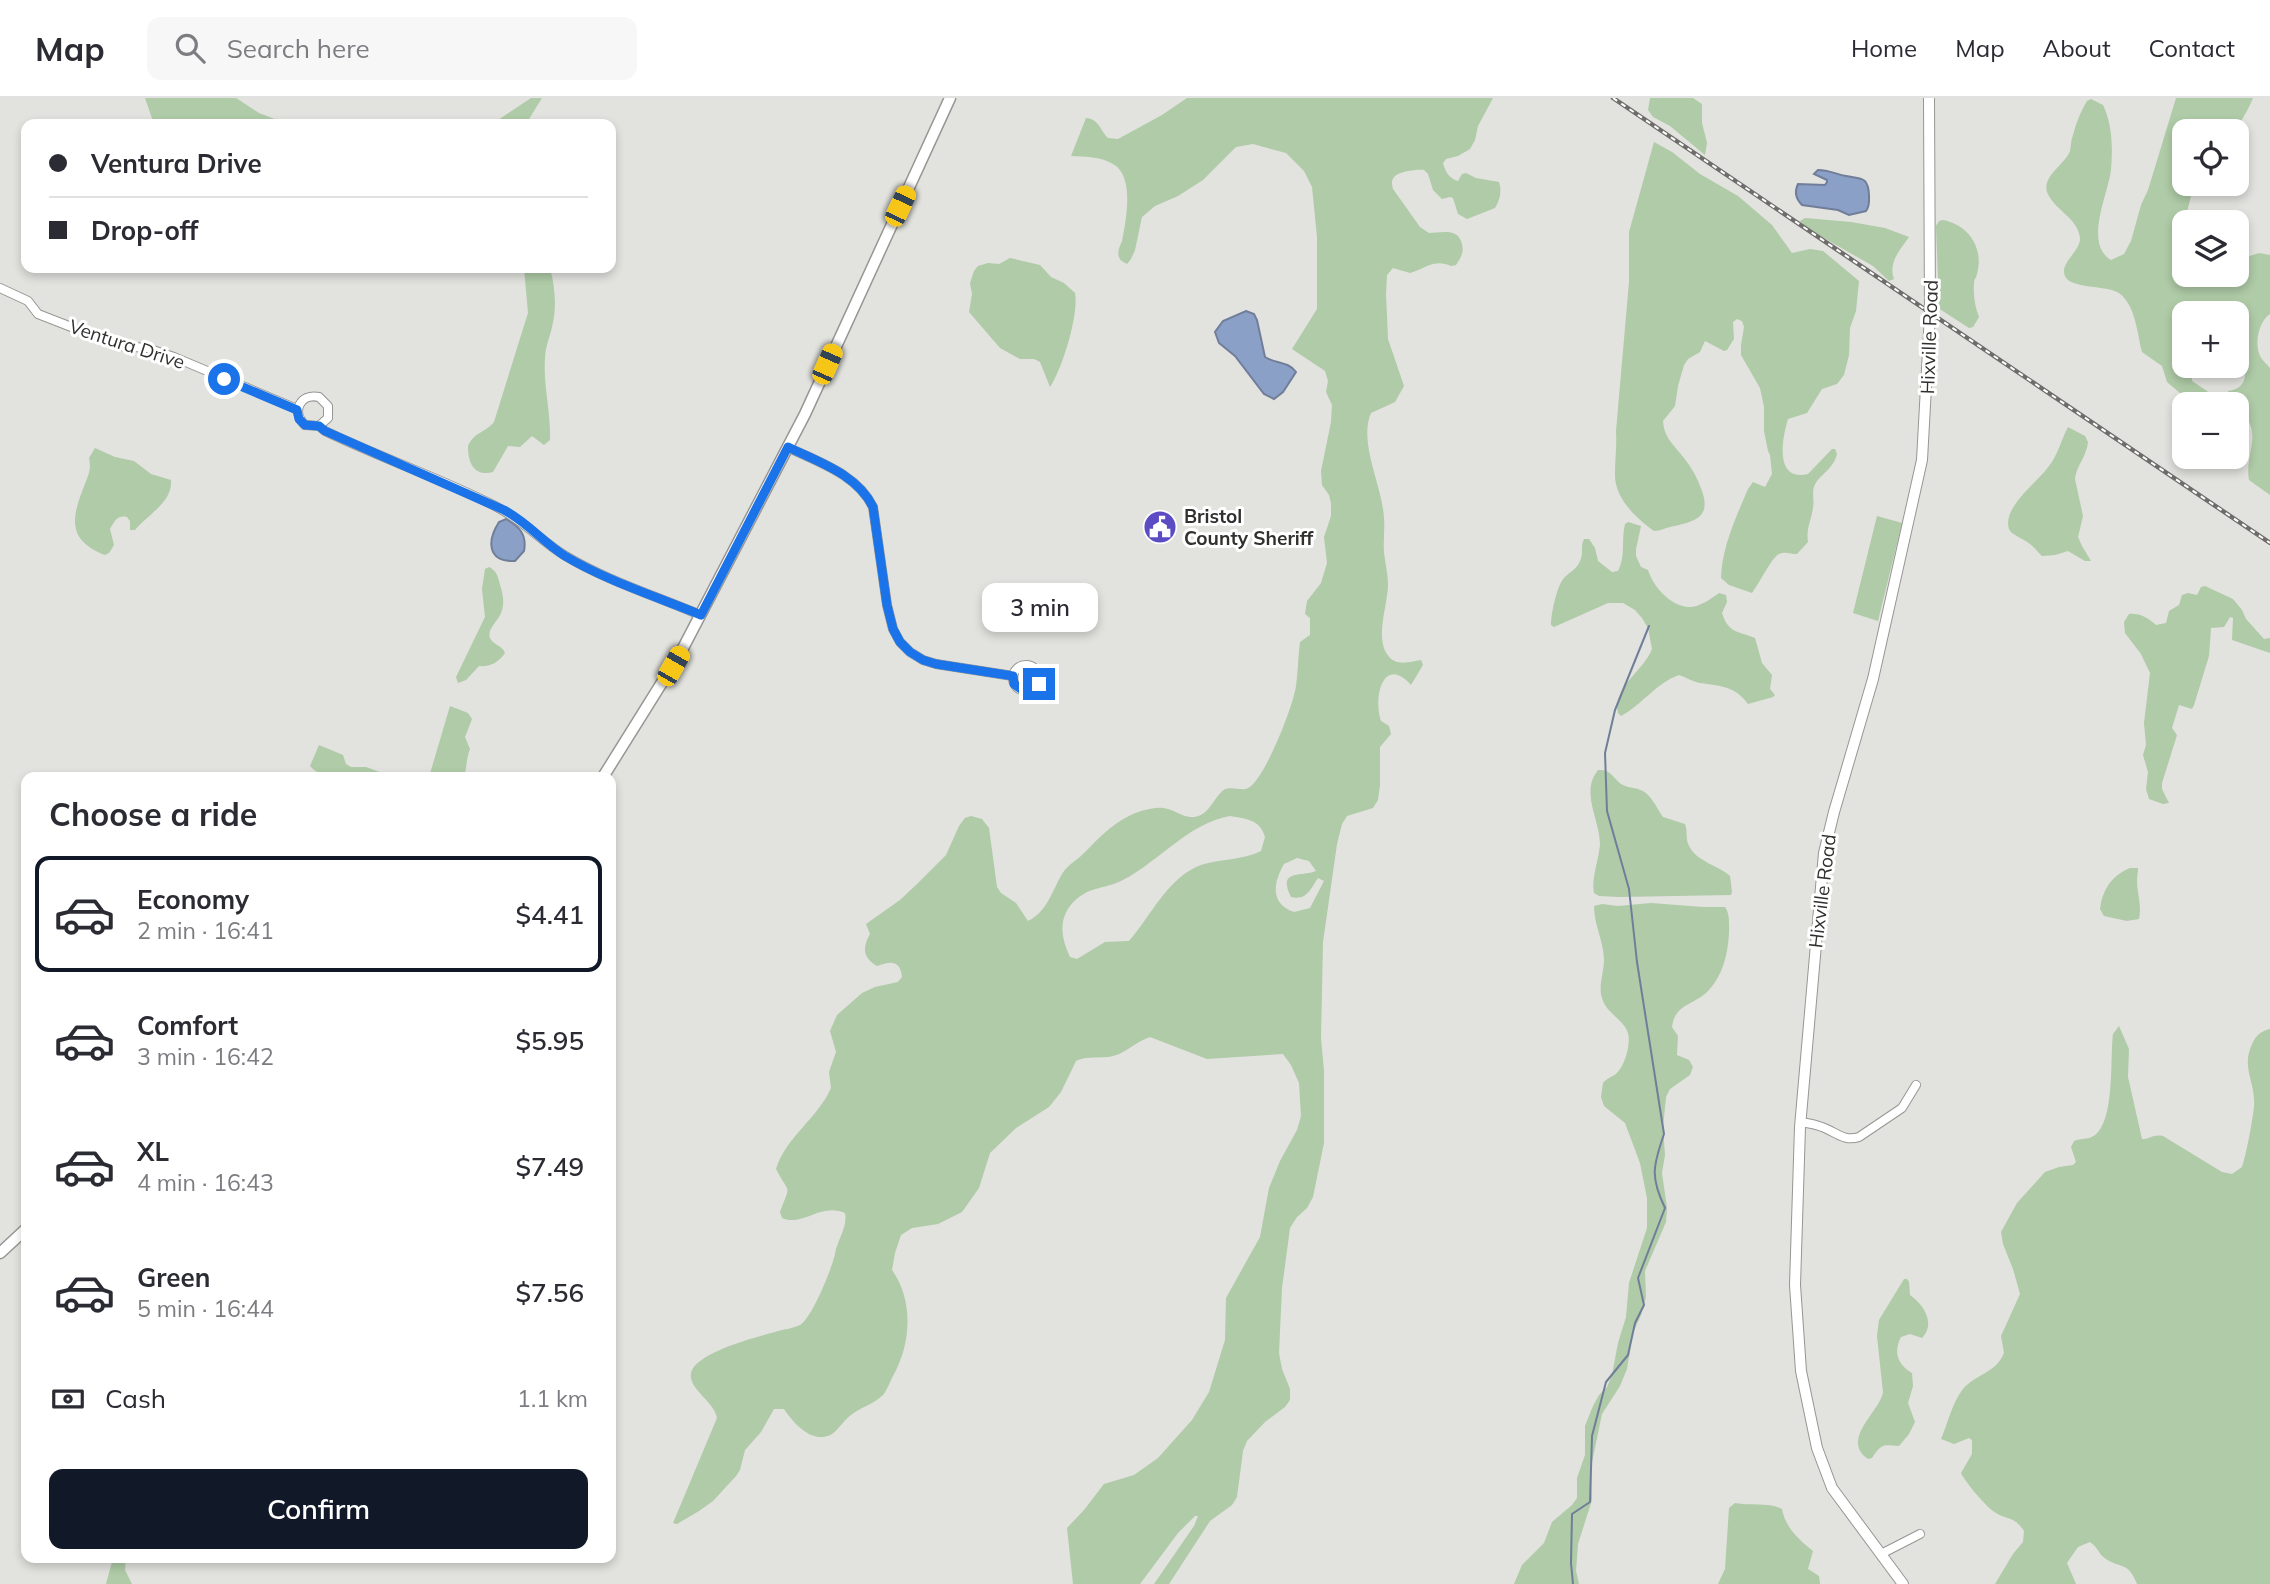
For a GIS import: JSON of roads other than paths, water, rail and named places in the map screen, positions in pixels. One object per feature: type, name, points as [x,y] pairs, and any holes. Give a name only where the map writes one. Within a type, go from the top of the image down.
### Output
[{"type":"main road","points":[[606,772],[668,676],[805,414],[950,98]]},
{"type":"main road","points":[[0,1252],[21,1233]]},
{"type":"street","name":"Hixville Road","points":[[1903,1584],[1832,1488],[1817,1448],[1801,1371],[1795,1285],[1800,1122],[1824,853],[1833,812],[1871,687],[1922,460],[1931,297],[1929,98]]},
{"type":"street","name":"Ventura Drive","points":[[0,288],[28,301],[38,314],[120,346],[147,348],[174,357],[297,410],[299,419],[305,425],[319,426],[373,454],[504,510],[523,521],[556,550],[576,562],[701,615]]},
{"type":"street","points":[[297,410],[305,398],[322,398],[329,412],[326,421],[319,426]]},
{"type":"street","points":[[788,447],[850,480],[861,488],[868,498],[873,507],[887,605],[893,629],[900,642],[923,660],[936,664],[1013,676]]},
{"type":"street","points":[[1800,1122],[1824,1128],[1844,1138],[1859,1138],[1902,1108],[1916,1085]]},
{"type":"street","points":[[1881,1554],[1920,1534]]},
{"type":"water","points":[[1818,170],[1865,181],[1869,195],[1866,211],[1849,215],[1838,210],[1802,205],[1796,195],[1798,184],[1825,185],[1827,182],[1814,174]]},
{"type":"water","points":[[1246,311],[1254,314],[1257,320],[1265,357],[1289,366],[1296,372],[1283,392],[1274,399],[1264,394],[1235,356],[1219,343],[1215,332],[1223,321]]},
{"type":"water","points":[[506,519],[519,528],[524,540],[524,551],[515,561],[499,558],[492,549],[495,529],[499,522]]},
{"type":"waterway","points":[[1573,1584],[1572,1514],[1590,1502],[1592,1436],[1606,1382],[1628,1355],[1635,1323],[1644,1305],[1638,1278],[1665,1208],[1655,1179],[1657,1155],[1664,1134],[1637,962],[1629,889],[1607,811],[1605,753],[1615,710],[1649,626]]},
{"type":"railway","points":[[1613,98],[2270,543]]},
{"type":"place","name":"Bristol County Sheriff","points":[[1160,527]]}]
